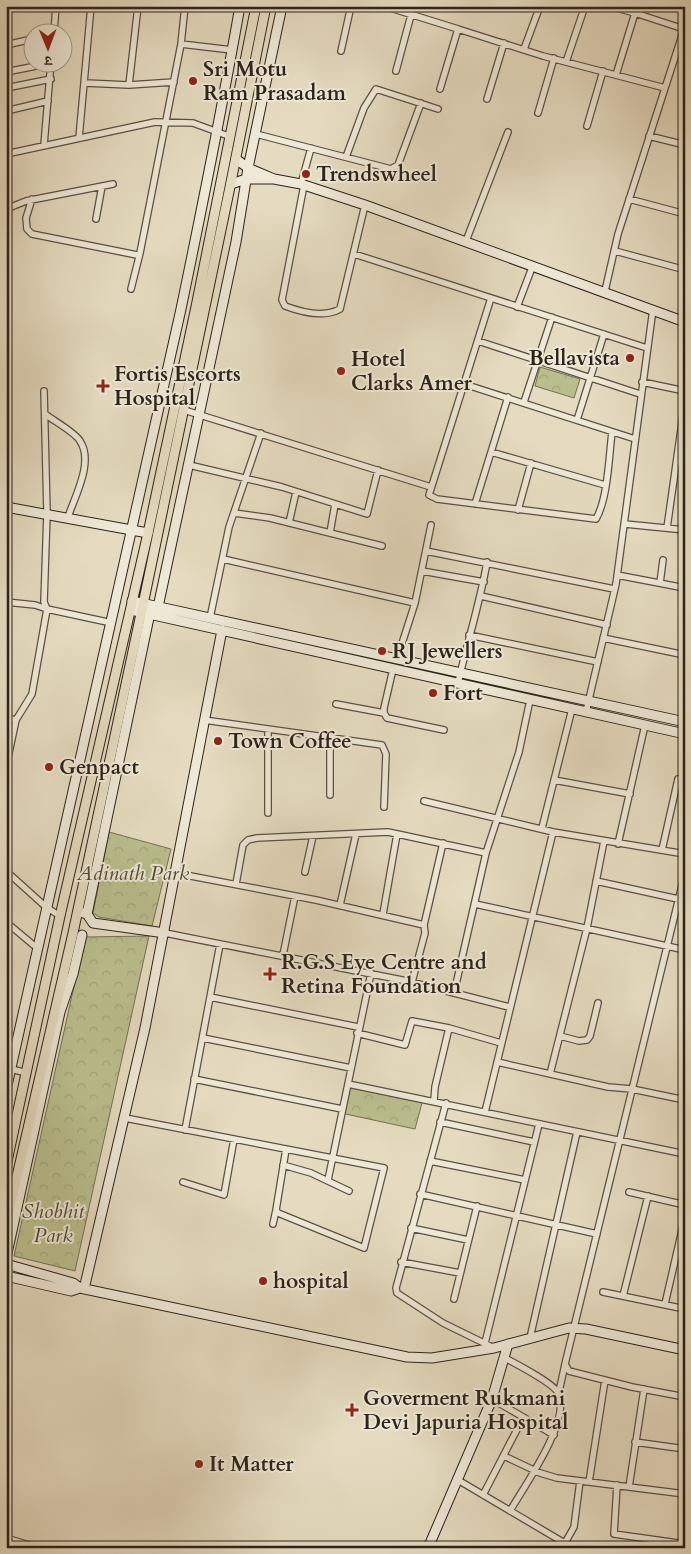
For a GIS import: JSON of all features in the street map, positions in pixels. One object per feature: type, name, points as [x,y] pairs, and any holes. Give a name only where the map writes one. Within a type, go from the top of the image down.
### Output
[{"type":"main road","points":[[6,1166],[60,916],[148,533],[231,137],[256,6]]},
{"type":"main road","points":[[6,1224],[77,934],[77,912],[149,608],[184,410],[266,6]]},
{"type":"street","points":[[55,22],[56,6]]},
{"type":"street","points":[[79,138],[91,6]]},
{"type":"street","points":[[129,85],[138,6]]},
{"type":"street","points":[[131,289],[174,82],[185,6]]},
{"type":"street","points":[[6,1090],[112,623],[218,132],[240,6]]},
{"type":"street","points":[[87,914],[149,608],[189,465],[200,415],[282,6]]},
{"type":"street","points":[[342,50],[351,6]]},
{"type":"street","points":[[384,6],[566,62],[665,88]]},
{"type":"street","points":[[524,49],[540,6]]},
{"type":"street","points":[[566,62],[585,6]]},
{"type":"street","points":[[605,291],[629,199],[684,27],[609,6]]},
{"type":"street","points":[[616,75],[641,6]]},
{"type":"street","points":[[396,71],[411,15]]},
{"type":"street","points":[[440,89],[458,29]]},
{"type":"street","points":[[6,45],[22,41]]},
{"type":"street","points":[[487,100],[504,43]]},
{"type":"street","points":[[181,44],[232,50]]},
{"type":"street","points":[[538,113],[554,58]]},
{"type":"street","points":[[6,72],[22,69]]},
{"type":"street","points":[[44,145],[50,72]]},
{"type":"street","points":[[587,126],[603,72]]},
{"type":"street","points":[[6,88],[50,79]]},
{"type":"street","points":[[85,83],[129,85],[174,82]]},
{"type":"street","points":[[346,157],[364,108],[376,89],[438,109]]},
{"type":"street","points":[[6,111],[48,102]]},
{"type":"street","points":[[256,134],[391,170],[398,165],[421,103]]},
{"type":"street","points":[[6,154],[155,122],[194,123],[231,137]]},
{"type":"street","points":[[466,241],[508,132]]},
{"type":"street","points":[[650,136],[685,145]]},
{"type":"street","points":[[311,148],[282,300],[285,306],[324,313],[333,313],[340,309],[365,205]]},
{"type":"street","points":[[236,159],[248,168],[274,179]]},
{"type":"street","points":[[231,184],[246,179],[274,179],[303,184],[534,265],[685,322]]},
{"type":"street","points":[[6,209],[32,199],[113,184]]},
{"type":"street","points":[[96,219],[102,186]]},
{"type":"street","points":[[32,199],[26,218],[27,230],[32,234],[133,256],[140,253]]},
{"type":"street","points":[[629,199],[685,214]]},
{"type":"street","points":[[614,251],[682,269]]},
{"type":"street","points":[[354,254],[647,348]]},
{"type":"street","points":[[6,261],[6,268]]},
{"type":"street","points":[[516,307],[534,265]]},
{"type":"street","points":[[491,298],[429,495],[437,499],[596,519],[600,513],[612,432]]},
{"type":"street","points":[[586,712],[617,575],[653,309]]},
{"type":"street","points":[[524,402],[552,318]]},
{"type":"street","points":[[577,420],[604,334]]},
{"type":"street","points":[[478,341],[640,394]]},
{"type":"street","points":[[642,382],[685,391]]},
{"type":"street","points":[[464,384],[635,439]]},
{"type":"street","points":[[6,766],[16,720],[32,694],[47,609],[44,602],[47,513],[44,391]]},
{"type":"street","points":[[476,504],[508,397]]},
{"type":"street","points":[[667,528],[685,401]]},
{"type":"street","points":[[184,410],[431,487]]},
{"type":"street","points":[[46,414],[80,440],[84,452],[85,463],[68,517]]},
{"type":"street","points":[[210,618],[234,513],[244,477],[260,433]]},
{"type":"street","points":[[491,452],[605,485]]},
{"type":"street","points":[[518,510],[531,463]]},
{"type":"street","points":[[189,465],[244,477],[367,514],[378,470]]},
{"type":"street","points":[[289,523],[296,492]]},
{"type":"street","points":[[330,533],[335,504]]},
{"type":"street","points":[[6,507],[148,533]]},
{"type":"street","points":[[234,513],[289,523],[382,546]]},
{"type":"street","points":[[397,659],[415,603],[432,524]]},
{"type":"street","points":[[625,524],[685,530]]},
{"type":"street","points":[[426,551],[614,589]]},
{"type":"street","points":[[223,559],[415,603]]},
{"type":"street","points":[[660,583],[663,560]]},
{"type":"street","points":[[458,683],[469,635],[481,596],[487,562]]},
{"type":"street","points":[[422,571],[484,582]]},
{"type":"street","points":[[617,575],[685,588]]},
{"type":"street","points":[[481,596],[606,625]]},
{"type":"street","points":[[6,602],[35,605],[112,623]]},
{"type":"street","points":[[131,606],[210,618],[685,722]]},
{"type":"street","points":[[149,608],[222,630],[685,734]]},
{"type":"street","points":[[82,1289],[125,1118],[164,933],[222,630]]},
{"type":"street","points":[[469,635],[598,662]]},
{"type":"street","points":[[604,638],[685,655]]},
{"type":"street","points":[[393,669],[384,713],[387,718],[444,730]]},
{"type":"street","points":[[454,993],[486,853],[519,752],[530,700]]},
{"type":"street","points":[[336,704],[384,713]]},
{"type":"street","points":[[542,828],[572,709]]},
{"type":"street","points":[[6,718],[16,720]]},
{"type":"street","points":[[204,720],[382,746],[386,754],[384,807]]},
{"type":"street","points":[[618,844],[645,725]]},
{"type":"street","points":[[268,729],[268,813]]},
{"type":"street","points":[[330,737],[330,795]]},
{"type":"street","points":[[662,850],[678,779]]},
{"type":"street","points":[[554,780],[630,794]]},
{"type":"street","points":[[424,801],[553,832],[685,854]]},
{"type":"street","points":[[485,1112],[553,832]]},
{"type":"street","points":[[236,884],[244,846],[248,840],[356,834],[397,834],[486,853]]},
{"type":"street","points":[[340,905],[356,834]]},
{"type":"street","points":[[383,914],[397,834]]},
{"type":"street","points":[[305,872],[313,836]]},
{"type":"street","points":[[550,1074],[587,928],[604,841]]},
{"type":"street","points":[[412,982],[425,933],[424,925],[443,843]]},
{"type":"street","points":[[6,872],[46,907],[60,916]]},
{"type":"street","points":[[175,873],[340,905],[424,925]]},
{"type":"street","points":[[510,1511],[554,1435],[560,1420],[558,1392],[685,873]]},
{"type":"street","points":[[596,881],[678,899]]},
{"type":"street","points":[[283,955],[295,896]]},
{"type":"street","points":[[475,904],[685,950]]},
{"type":"street","points":[[77,912],[87,914],[93,923]]},
{"type":"street","points":[[6,922],[38,944]]},
{"type":"street","points":[[6,1258],[60,1012],[63,986],[73,974],[79,946],[77,934],[93,923],[164,933],[283,955],[412,982],[510,1007]]},
{"type":"street","points":[[185,1130],[220,944]]},
{"type":"street","points":[[328,1180],[371,973]]},
{"type":"street","points":[[210,997],[358,1030],[405,1045],[412,1021],[449,1028],[501,1043]]},
{"type":"street","points":[[560,1036],[579,1041],[588,1038],[598,1003]]},
{"type":"street","points":[[434,1101],[435,1086],[449,1028]]},
{"type":"street","points":[[203,1038],[351,1068]]},
{"type":"street","points":[[497,1062],[608,1087],[684,1098]]},
{"type":"street","points":[[11,1069],[27,1073]]},
{"type":"street","points":[[194,1079],[342,1109]]},
{"type":"street","points":[[348,1084],[685,1154]]},
{"type":"street","points":[[446,1104],[401,1262],[396,1288],[397,1293],[443,1323],[494,1348]]},
{"type":"street","points":[[125,1118],[384,1168],[364,1248],[278,1213],[276,1210]]},
{"type":"street","points":[[440,1122],[534,1142]]},
{"type":"street","points":[[485,1343],[539,1124]]},
{"type":"street","points":[[530,1338],[577,1132]]},
{"type":"street","points":[[182,1182],[224,1195],[234,1139]]},
{"type":"street","points":[[273,1224],[286,1148]]},
{"type":"street","points":[[430,1161],[525,1180]]},
{"type":"street","points":[[284,1165],[328,1180],[349,1191]]},
{"type":"street","points":[[629,1192],[685,1205]]},
{"type":"street","points":[[420,1194],[597,1234]]},
{"type":"street","points":[[623,1296],[648,1196]]},
{"type":"street","points":[[454,1299],[477,1206]]},
{"type":"street","points":[[665,1304],[685,1217]]},
{"type":"street","points":[[411,1228],[468,1240]]},
{"type":"street","points":[[401,1262],[460,1274]]},
{"type":"street","points":[[6,1264],[73,1283],[82,1289],[407,1357],[432,1358],[494,1348],[556,1330],[574,1328],[685,1350]]},
{"type":"street","points":[[6,1276],[71,1291],[82,1289]]},
{"type":"street","points":[[603,1292],[685,1309]]},
{"type":"street","points":[[428,1548],[492,1399],[508,1344]]},
{"type":"street","points":[[505,1358],[551,1385],[558,1392]]},
{"type":"street","points":[[565,1364],[569,1371],[685,1397]]},
{"type":"street","points":[[590,1482],[605,1380]]},
{"type":"street","points":[[629,1487],[644,1389]]},
{"type":"street","points":[[492,1399],[554,1435]]},
{"type":"street","points":[[483,1495],[523,1418]]},
{"type":"street","points":[[635,1442],[685,1449]]},
{"type":"street","points":[[504,1456],[557,1478],[685,1494]]},
{"type":"street","points":[[458,1480],[573,1548]]},
{"type":"street","points":[[565,1543],[574,1527],[580,1481]]},
{"type":"street","points":[[617,1485],[614,1534],[683,1545]]},
{"type":"street","points":[[6,1538],[39,1548]]},
{"type":"green space","points":[[540,367],[580,379],[574,398],[535,386]]},
{"type":"green space","name":"Adinath Park","points":[[109,832],[171,849],[152,926],[99,917],[93,913]]},
{"type":"green space","name":"Shobhit Park","points":[[149,936],[75,1271],[14,1256],[85,937]]},
{"type":"green space","points":[[348,1084],[423,1099],[415,1129],[341,1113]]},
{"type":"place","name":"Sri Motu Ram Prasadam","points":[[193,81]]},
{"type":"place","name":"Trendswheel","points":[[306,174]]},
{"type":"place","name":"Bellavista","points":[[630,358]]},
{"type":"place","name":"Hotel Clarks Amer","points":[[341,371]]},
{"type":"place","name":"Fortis Escorts Hospital","points":[[103,386]]},
{"type":"place","name":"RJ Jewellers","points":[[382,651]]},
{"type":"place","name":"Fort","points":[[433,693]]},
{"type":"place","name":"Town Coffee","points":[[218,741]]},
{"type":"place","name":"Genpact","points":[[49,767]]},
{"type":"place","name":"R.G.S Eye Centre and Retina Foundation","points":[[270,974]]},
{"type":"place","name":"hospital","points":[[263,1281]]},
{"type":"place","name":"Goverment Rukmani Devi Japuria Hospital","points":[[352,1410]]},
{"type":"place","name":"It Matter","points":[[199,1464]]}]
